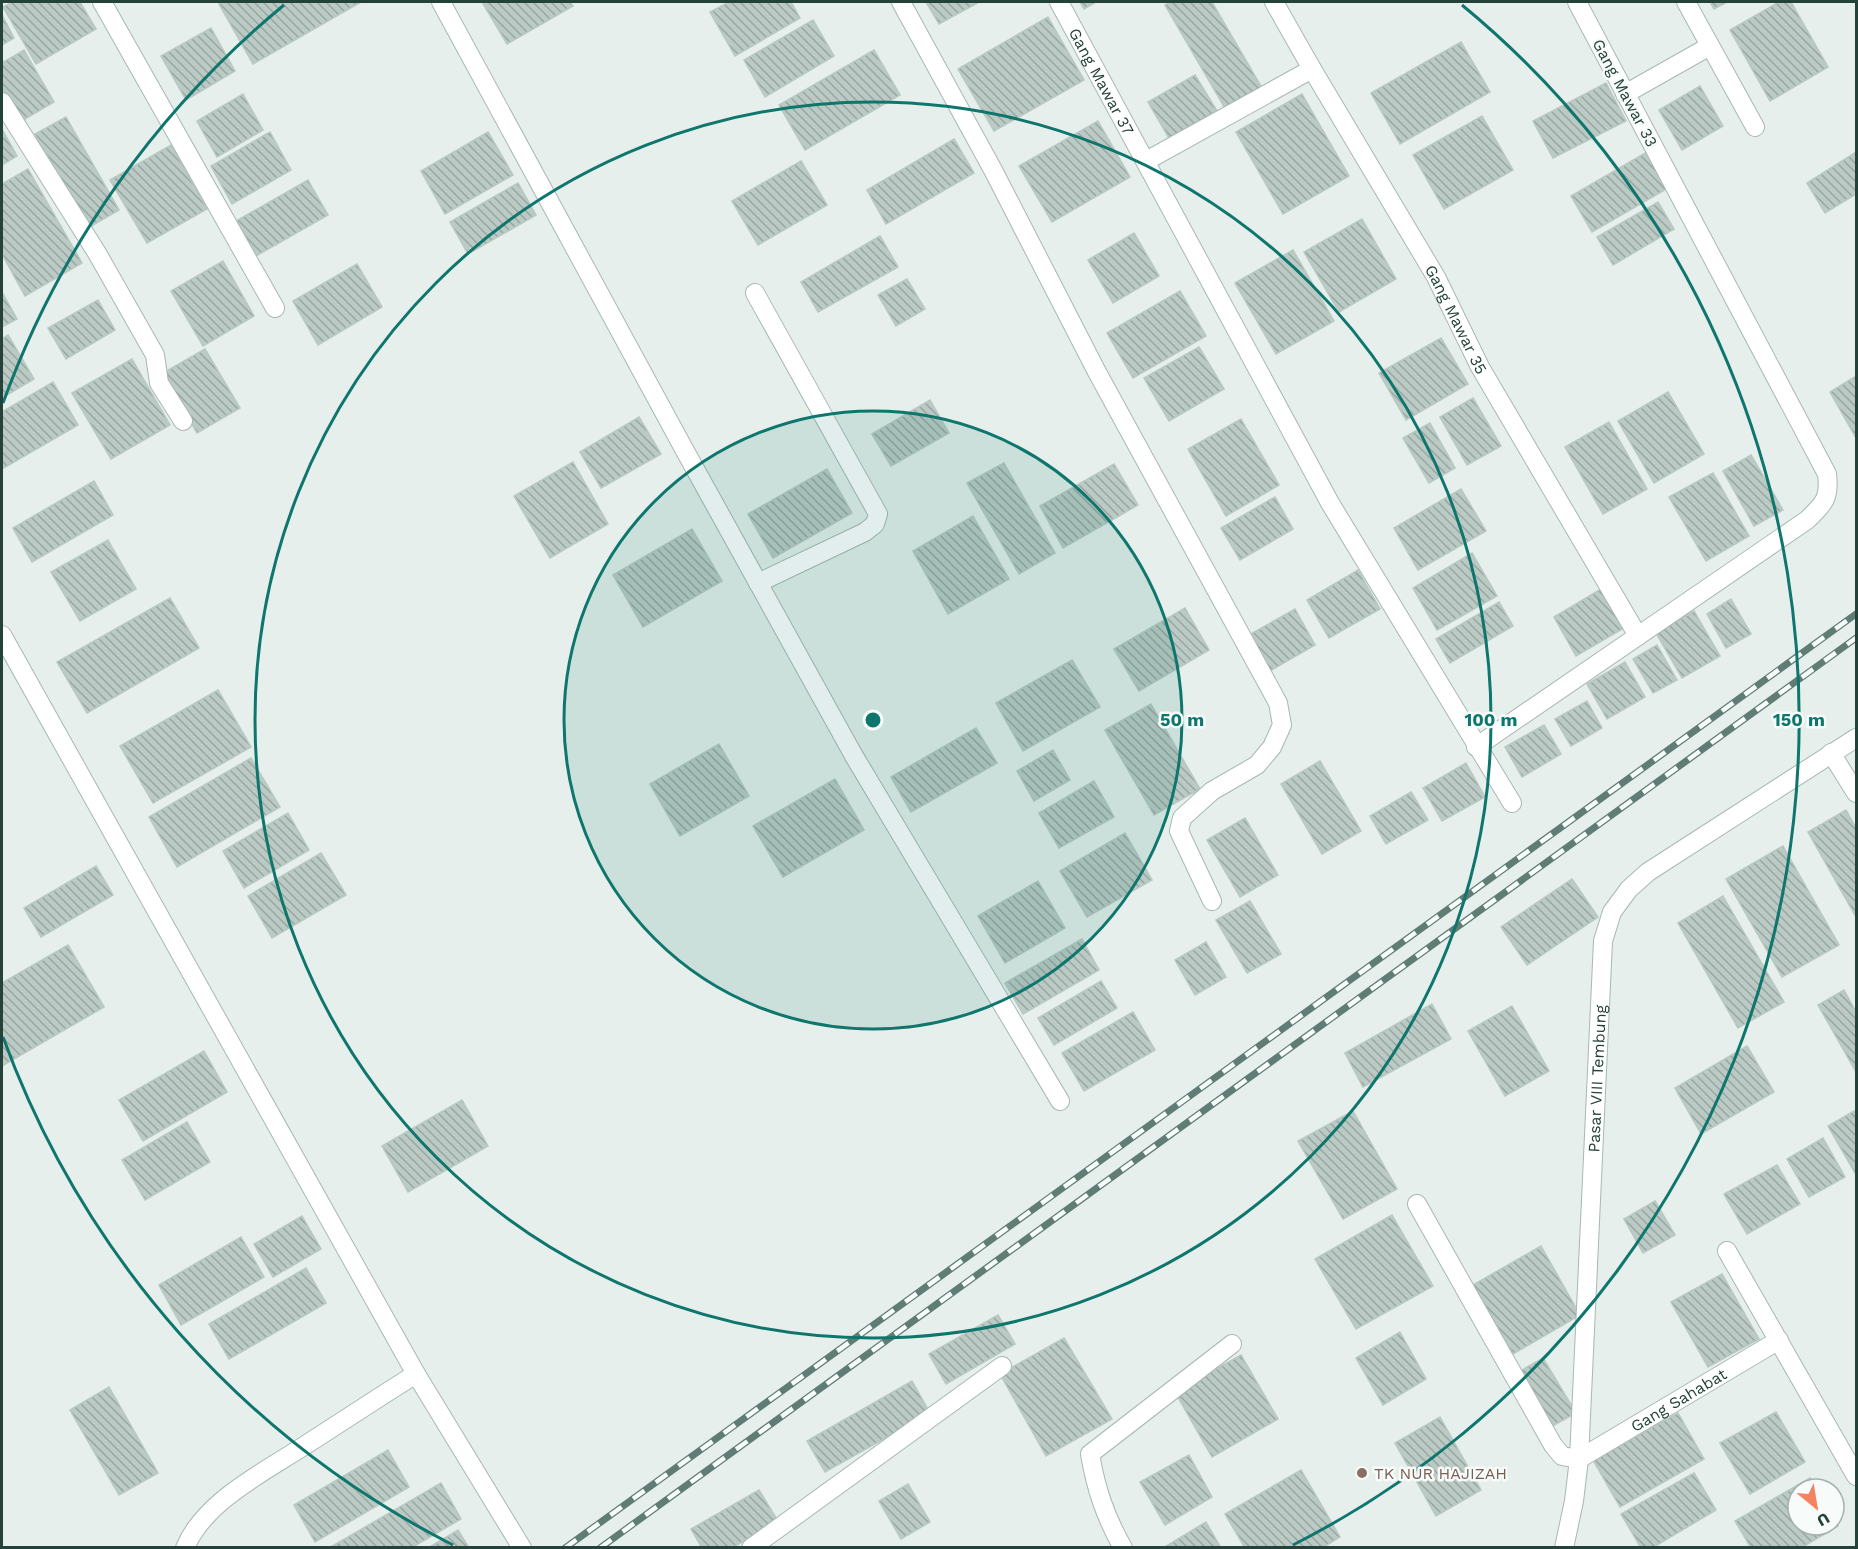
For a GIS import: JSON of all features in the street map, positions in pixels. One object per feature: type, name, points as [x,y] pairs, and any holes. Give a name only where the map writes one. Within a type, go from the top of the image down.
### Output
[{"type":"street","points":[[102,2],[275,308]]},
{"type":"street","points":[[441,2],[854,756],[1060,1101]]},
{"type":"street","points":[[901,2],[993,170],[1097,372],[1278,703],[1282,725],[1272,747],[1257,765],[1212,791],[1182,818],[1179,831],[1212,901]]},
{"type":"street","name":"Gang Mawar 37","points":[[1059,2],[1330,503],[1512,803]]},
{"type":"street","name":"Gang Mawar 35","points":[[1275,2],[1312,69],[1437,277],[1480,367],[1638,636]]},
{"type":"street","name":"Gang Mawar 33","points":[[1476,747],[1807,520],[1823,504],[1828,487],[1827,474],[1577,2]]},
{"type":"street","points":[[1686,2],[1755,128]]},
{"type":"street","points":[[1625,94],[1710,46]]},
{"type":"street","points":[[1146,161],[1312,69]]},
{"type":"street","points":[[2,102],[97,253],[155,355],[159,383],[183,421]]},
{"type":"street","points":[[755,293],[878,514],[875,524],[865,532],[758,583]]},
{"type":"street","points":[[2,635],[416,1374],[522,1548]]},
{"type":"street","name":"Pasar VIII Tembung","points":[[1564,1548],[1574,1501],[1579,1459],[1603,941],[1612,912],[1629,889],[1648,872],[1857,738]]},
{"type":"street","points":[[1831,753],[1857,794]]},
{"type":"street","points":[[1417,1204],[1552,1444],[1562,1456],[1579,1459]]},
{"type":"street","points":[[1727,1251],[1857,1476]]},
{"type":"street","name":"Gang Sahabat","points":[[1579,1459],[1779,1340]]},
{"type":"street","points":[[1123,1548],[1110,1524],[1096,1488],[1090,1454],[1232,1344]]},
{"type":"street","points":[[751,1548],[1002,1366]]},
{"type":"street","points":[[185,1548],[195,1527],[218,1504],[416,1374]]},
{"type":"building","points":[[13,2],[80,2],[96,29],[36,64],[3,7]]},
{"type":"building","points":[[223,2],[361,2],[253,64],[219,4]]},
{"type":"building","points":[[482,2],[570,2],[573,6],[507,44]]},
{"type":"building","points":[[729,2],[791,2],[800,18],[735,56],[710,12]]},
{"type":"building","points":[[926,2],[979,2],[939,24]]},
{"type":"building","points":[[1080,2],[1096,2],[1084,9]]},
{"type":"building","points":[[1171,2],[1212,2],[1262,88],[1226,110],[1165,5]]},
{"type":"building","points":[[1710,2],[1727,2],[1714,9]]},
{"type":"building","points":[[1779,2],[1791,2],[1828,67],[1770,101],[1730,30]]},
{"type":"building","points":[[2,15],[14,38],[2,45]]},
{"type":"building","points":[[1048,17],[1084,80],[994,131],[958,69]]},
{"type":"building","points":[[813,20],[834,56],[765,97],[744,60]]},
{"type":"building","points":[[211,28],[235,71],[186,100],[161,56]]},
{"type":"building","points":[[1461,42],[1490,92],[1400,144],[1371,93]]},
{"type":"building","points":[[24,50],[54,102],[20,122],[2,89],[2,63]]},
{"type":"building","points":[[874,50],[900,95],[805,150],[779,105]]},
{"type":"building","points":[[1195,75],[1217,111],[1170,140],[1148,102]]},
{"type":"building","points":[[1606,83],[1626,121],[1553,158],[1533,121]]},
{"type":"building","points":[[1700,86],[1723,126],[1682,150],[1659,110]]},
{"type":"building","points":[[243,94],[263,130],[217,157],[197,121]]},
{"type":"building","points":[[1302,94],[1349,176],[1283,214],[1236,132]]},
{"type":"building","points":[[1482,116],[1513,170],[1444,209],[1413,155]]},
{"type":"building","points":[[66,117],[119,210],[88,228],[35,134]]},
{"type":"building","points":[[1098,121],[1130,177],[1052,222],[1019,166]]},
{"type":"building","points":[[2,129],[17,156],[2,165]]},
{"type":"building","points":[[270,132],[291,170],[232,204],[211,166]]},
{"type":"building","points":[[488,132],[513,175],[445,214],[421,171]]},
{"type":"building","points":[[954,139],[974,173],[886,224],[867,190]]},
{"type":"building","points":[[171,145],[207,209],[147,243],[110,180]]},
{"type":"building","points":[[1647,152],[1668,188],[1592,232],[1571,196]]},
{"type":"building","points":[[1856,152],[1856,194],[1825,213],[1807,183]]},
{"type":"building","points":[[801,161],[827,205],[758,245],[732,201]]},
{"type":"building","points":[[28,169],[82,263],[25,296],[2,254],[2,184]]},
{"type":"building","points":[[308,180],[328,215],[256,256],[236,221]]},
{"type":"building","points":[[518,183],[536,215],[468,254],[450,222]]},
{"type":"building","points":[[1658,202],[1674,229],[1613,265],[1597,237]]},
{"type":"building","points":[[1362,219],[1396,279],[1339,312],[1304,252]]},
{"type":"building","points":[[1134,233],[1159,276],[1113,303],[1088,260]]},
{"type":"building","points":[[880,236],[898,267],[818,312],[801,282]]},
{"type":"building","points":[[1293,250],[1334,321],[1276,354],[1235,283]]},
{"type":"building","points":[[223,261],[254,316],[203,346],[171,291]]},
{"type":"building","points":[[357,264],[382,307],[318,345],[293,301]]},
{"type":"building","points":[[907,279],[925,309],[896,326],[878,295]]},
{"type":"building","points":[[1180,291],[1206,336],[1133,378],[1107,333]]},
{"type":"building","points":[[2,292],[17,319],[2,327]]},
{"type":"building","points":[[98,300],[115,330],[66,359],[48,328]]},
{"type":"building","points":[[8,335],[34,379],[2,398],[2,339]]},
{"type":"building","points":[[1441,338],[1468,384],[1406,420],[1379,373]]},
{"type":"building","points":[[1199,347],[1224,389],[1169,421],[1144,378]]},
{"type":"building","points":[[205,349],[240,408],[197,433],[163,373]]},
{"type":"building","points":[[132,359],[170,425],[111,459],[72,393]]},
{"type":"building","points":[[1856,376],[1856,438],[1830,392]]},
{"type":"building","points":[[53,382],[78,425],[2,469],[2,412]]},
{"type":"building","points":[[1668,392],[1704,454],[1654,483],[1618,421]]},
{"type":"building","points":[[1473,398],[1501,446],[1467,465],[1440,417]]},
{"type":"building","points":[[930,400],[949,433],[891,466],[872,434]]},
{"type":"building","points":[[639,417],[661,454],[601,488],[580,452]]},
{"type":"building","points":[[1241,419],[1279,485],[1226,516],[1188,449]]},
{"type":"building","points":[[1609,422],[1647,489],[1603,514],[1565,447]]},
{"type":"building","points":[[1430,423],[1455,468],[1429,483],[1403,438]]},
{"type":"building","points":[[1751,455],[1783,510],[1754,526],[1723,471]]},
{"type":"building","points":[[573,462],[608,524],[550,558],[514,496]]},
{"type":"building","points":[[1004,463],[1055,553],[1019,574],[967,483]]},
{"type":"building","points":[[1114,464],[1138,505],[1063,548],[1040,506]]},
{"type":"building","points":[[827,469],[852,513],[773,558],[748,514]]},
{"type":"building","points":[[1713,473],[1749,536],[1706,561],[1669,497]]},
{"type":"building","points":[[94,481],[113,515],[32,562],[13,528]]},
{"type":"building","points":[[1461,489],[1486,531],[1418,570],[1394,528]]},
{"type":"building","points":[[1275,497],[1293,529],[1240,560],[1221,528]]},
{"type":"building","points":[[973,516],[1009,579],[948,614],[913,551]]},
{"type":"building","points":[[692,529],[722,581],[643,627],[613,575]]},
{"type":"building","points":[[108,540],[136,589],[80,621],[51,572]]},
{"type":"building","points":[[1472,553],[1497,596],[1437,630],[1413,588]]},
{"type":"building","points":[[1358,570],[1380,609],[1329,638],[1307,600]]},
{"type":"building","points":[[1601,589],[1624,628],[1576,656],[1554,617]]},
{"type":"building","points":[[170,598],[199,648],[87,713],[57,662]]},
{"type":"building","points":[[1731,599],[1751,634],[1726,648],[1707,614]]},
{"type":"building","points":[[1499,602],[1513,626],[1450,663],[1436,639]]},
{"type":"building","points":[[1185,608],[1209,650],[1139,691],[1114,649]]},
{"type":"building","points":[[1295,609],[1315,645],[1270,671],[1249,635]]},
{"type":"building","points":[[1694,611],[1720,656],[1682,678],[1656,633]]},
{"type":"building","points":[[1657,645],[1677,680],[1653,693],[1633,659]]},
{"type":"building","points":[[1072,660],[1100,707],[1023,751],[996,703]]},
{"type":"building","points":[[1625,662],[1645,697],[1607,719],[1587,684]]},
{"type":"building","points":[[218,690],[251,747],[153,803],[120,746]]},
{"type":"building","points":[[1587,701],[1602,728],[1571,746],[1555,719]]},
{"type":"building","points":[[1151,704],[1200,789],[1154,815],[1105,730]]},
{"type":"building","points":[[1544,725],[1561,754],[1522,777],[1505,747]]},
{"type":"building","points":[[976,728],[997,763],[911,812],[891,777]]},
{"type":"building","points":[[719,744],[749,796],[680,836],[650,784]]},
{"type":"building","points":[[1053,750],[1070,780],[1034,801],[1017,771]]},
{"type":"building","points":[[251,758],[280,807],[177,867],[149,817]]},
{"type":"building","points":[[1320,761],[1361,831],[1322,854],[1281,784]]},
{"type":"building","points":[[1466,763],[1485,797],[1442,821],[1423,788]]},
{"type":"building","points":[[835,779],[864,830],[783,877],[753,826]]},
{"type":"building","points":[[1094,781],[1114,817],[1059,848],[1039,813]]},
{"type":"building","points":[[1411,792],[1428,820],[1386,844],[1370,816]]},
{"type":"building","points":[[1846,810],[1856,828],[1856,917],[1808,832]]},
{"type":"building","points":[[288,813],[309,850],[244,888],[223,851]]},
{"type":"building","points":[[1245,818],[1278,875],[1240,897],[1207,840]]},
{"type":"building","points":[[1125,833],[1152,880],[1087,917],[1060,871]]},
{"type":"building","points":[[1783,846],[1839,945],[1782,977],[1726,879]]},
{"type":"building","points":[[321,853],[346,895],[272,938],[248,896]]},
{"type":"building","points":[[96,866],[113,895],[41,937],[24,908]]},
{"type":"building","points":[[1572,879],[1598,917],[1527,965],[1501,927]]},
{"type":"building","points":[[1038,881],[1065,928],[1005,963],[978,916]]},
{"type":"building","points":[[1723,896],[1784,1002],[1738,1028],[1678,923]]},
{"type":"building","points":[[1250,901],[1281,954],[1247,973],[1216,920]]},
{"type":"building","points":[[1082,939],[1099,970],[1023,1014],[1005,983]]},
{"type":"building","points":[[1206,942],[1226,977],[1195,995],[1175,960]]},
{"type":"building","points":[[68,945],[104,1007],[2,1066],[2,983]]},
{"type":"building","points":[[1101,981],[1117,1008],[1054,1045],[1038,1018]]},
{"type":"building","points":[[1844,990],[1856,1012],[1856,1072],[1818,1005]]},
{"type":"building","points":[[1432,1004],[1451,1039],[1363,1087],[1345,1053]]},
{"type":"building","points":[[1512,1006],[1549,1071],[1505,1096],[1468,1031]]},
{"type":"building","points":[[1133,1012],[1155,1050],[1084,1091],[1062,1053]]},
{"type":"building","points":[[1747,1046],[1774,1092],[1701,1134],[1675,1088]]},
{"type":"building","points":[[204,1051],[227,1092],[143,1141],[119,1100]]},
{"type":"building","points":[[462,1100],[488,1146],[408,1192],[382,1146]]},
{"type":"building","points":[[1353,1111],[1397,1189],[1343,1219],[1298,1141]]},
{"type":"building","points":[[1854,1111],[1856,1116],[1855,1173],[1828,1126]]},
{"type":"building","points":[[187,1122],[210,1162],[145,1200],[122,1160]]},
{"type":"building","points":[[1823,1138],[1845,1177],[1809,1197],[1787,1159]]},
{"type":"building","points":[[1777,1165],[1800,1204],[1747,1234],[1724,1194]]},
{"type":"building","points":[[1655,1201],[1675,1235],[1643,1253],[1624,1219]]},
{"type":"building","points":[[1392,1215],[1433,1286],[1356,1329],[1315,1259]]},
{"type":"building","points":[[302,1216],[321,1249],[273,1277],[254,1244]]},
{"type":"building","points":[[241,1237],[264,1277],[181,1325],[159,1285]]},
{"type":"building","points":[[1541,1246],[1580,1315],[1513,1354],[1473,1285]]},
{"type":"building","points":[[306,1268],[326,1303],[229,1359],[209,1324]]},
{"type":"building","points":[[1722,1274],[1759,1339],[1708,1367],[1671,1302]]},
{"type":"building","points":[[998,1315],[1015,1344],[946,1384],[929,1354]]},
{"type":"building","points":[[1400,1332],[1426,1379],[1383,1405],[1356,1358]]},
{"type":"building","points":[[1064,1338],[1112,1419],[1046,1456],[1000,1374]]},
{"type":"building","points":[[1241,1355],[1278,1419],[1212,1457],[1175,1392]]},
{"type":"building","points":[[1543,1358],[1576,1413],[1549,1428],[1517,1373]]},
{"type":"building","points":[[912,1381],[930,1413],[825,1472],[807,1441]]},
{"type":"building","points":[[109,1387],[158,1473],[119,1495],[70,1410]]},
{"type":"building","points":[[1776,1412],[1805,1462],[1750,1494],[1720,1443]]},
{"type":"building","points":[[1678,1413],[1704,1459],[1620,1507],[1593,1460]]},
{"type":"building","points":[[1440,1417],[1481,1490],[1436,1516],[1395,1443]]},
{"type":"building","points":[[388,1450],[409,1487],[315,1542],[294,1505]]},
{"type":"building","points":[[1189,1455],[1212,1497],[1165,1525],[1140,1482]]},
{"type":"building","points":[[1301,1470],[1340,1537],[1322,1548],[1245,1548],[1225,1514]]},
{"type":"building","points":[[1694,1473],[1716,1510],[1652,1548],[1641,1548],[1621,1514]]},
{"type":"building","points":[[441,1483],[461,1519],[411,1548],[329,1548]]},
{"type":"building","points":[[908,1484],[930,1522],[901,1539],[879,1501]]},
{"type":"building","points":[[759,1490],[778,1521],[732,1548],[702,1548],[691,1529]]},
{"type":"building","points":[[1786,1492],[1786,1537],[1820,1537],[1801,1548],[1751,1548],[1735,1521]]},
{"type":"building","points":[[1206,1522],[1221,1548],[1163,1548]]},
{"type":"building","points":[[458,1530],[469,1548],[428,1548]]},
{"type":"railway","points":[[565,1548],[1856,614]]},
{"type":"railway","points":[[600,1548],[1856,638]]},
{"type":"place","name":"TK NUR HAJIZAH","points":[[1362,1473]]}]
